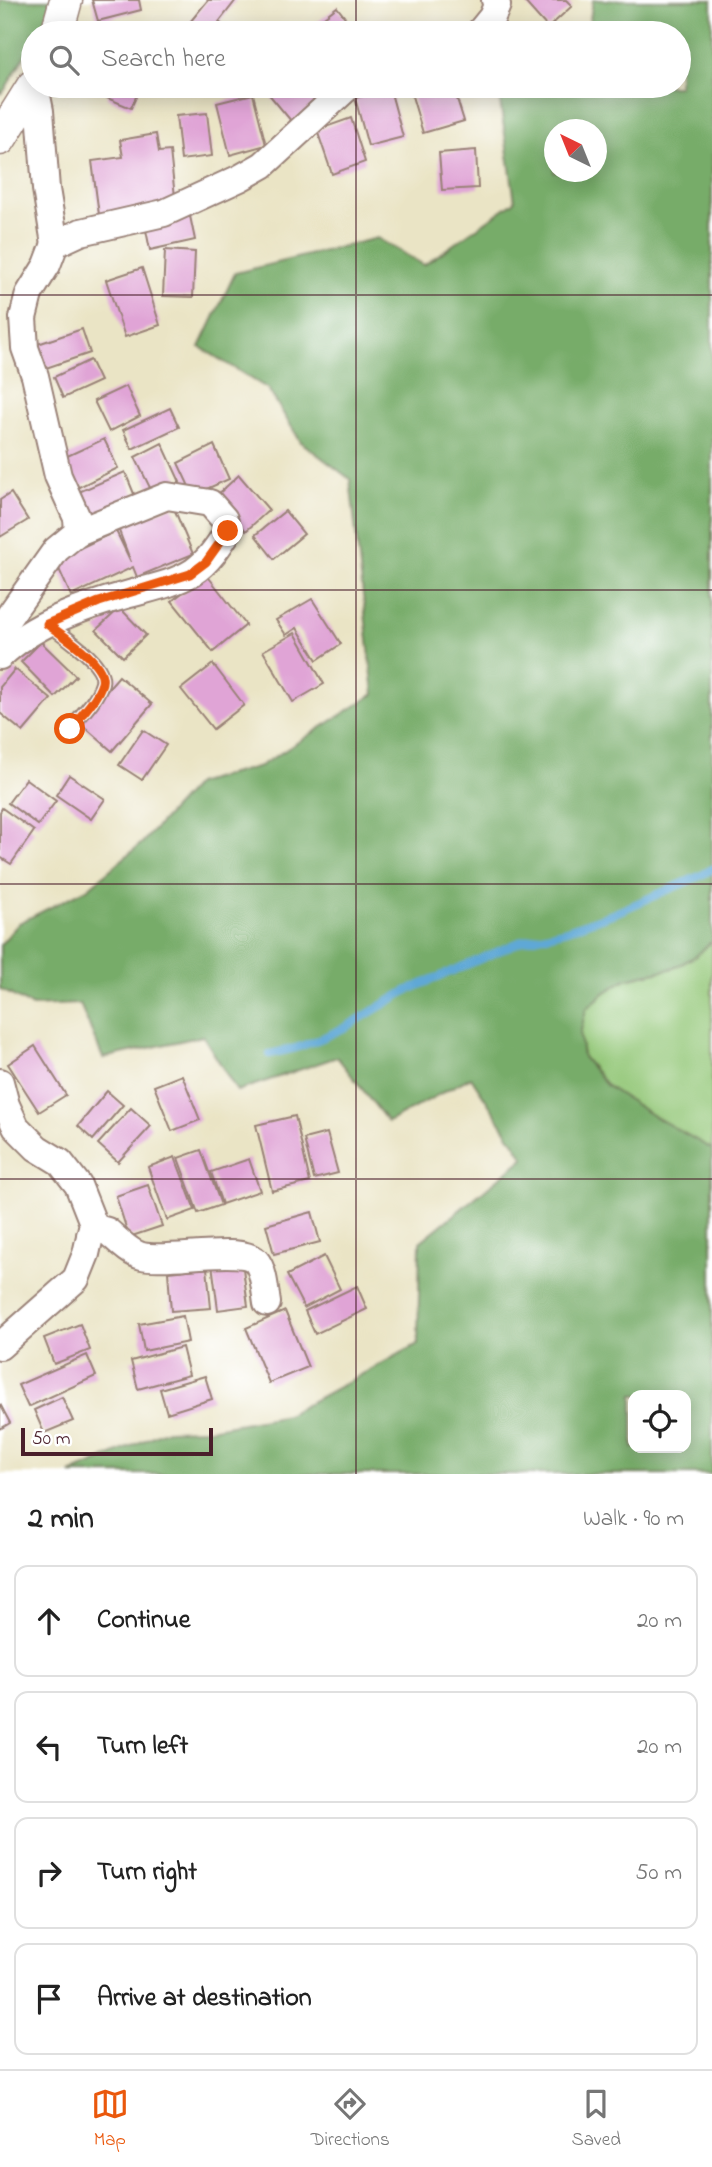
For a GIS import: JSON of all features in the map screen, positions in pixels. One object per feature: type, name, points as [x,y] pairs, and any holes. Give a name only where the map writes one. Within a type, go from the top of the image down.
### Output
[{"type":"street","points":[[60,21],[66,0]]},
{"type":"street","points":[[488,21],[497,5],[495,0]]},
{"type":"street","points":[[0,139],[26,98]]},
{"type":"street","points":[[36,98],[55,244],[47,265],[29,294],[23,318],[24,338],[58,476],[78,518],[78,532]]},
{"type":"street","points":[[55,244],[81,232],[164,213],[240,178],[263,165],[336,98]]},
{"type":"street","points":[[0,629],[56,550],[78,532],[167,496],[210,503],[225,519],[228,531],[206,562],[190,574],[99,602],[47,624],[13,644],[0,656]]},
{"type":"street","points":[[0,1082],[16,1128],[37,1148],[60,1162],[78,1185],[93,1223],[86,1255],[76,1279],[0,1346]]},
{"type":"street","points":[[90,1236],[100,1229],[107,1231],[140,1256],[244,1254],[256,1261],[262,1275],[267,1303]]},
{"type":"lane","points":[[47,624],[93,660],[102,672],[103,681],[96,697],[70,729]]},
{"type":"green space","points":[[0,0],[51,0],[51,11],[45,21],[21,21],[21,62],[0,94]]},
{"type":"green space","points":[[593,0],[712,0],[712,941],[696,956],[674,968],[626,979],[604,993],[586,1009],[580,1034],[583,1057],[607,1086],[712,1149],[712,1474],[70,1474],[167,1430],[209,1429],[287,1415],[418,1344],[420,1242],[524,1158],[471,1077],[388,1122],[337,1057],[237,1091],[203,1036],[103,1058],[80,1004],[32,1006],[0,989],[0,945],[19,923],[87,889],[142,843],[196,784],[260,766],[374,694],[350,479],[301,442],[268,389],[200,347],[235,273],[377,238],[424,265],[515,201],[500,98],[691,98],[691,21],[590,21]]},
{"type":"green space","points":[[712,941],[712,1149],[607,1086],[583,1057],[580,1034],[586,1009],[604,993],[626,979],[674,968],[696,956]]},
{"type":"building","points":[[92,0],[139,0],[141,10],[98,21]]},
{"type":"building","points":[[208,0],[236,0],[220,21],[191,21]]},
{"type":"building","points":[[523,0],[566,0],[572,6],[556,21],[542,21]]},
{"type":"building","points":[[337,7],[348,21],[319,21]]},
{"type":"building","points":[[107,98],[136,98],[131,108]]},
{"type":"building","points":[[237,98],[254,98],[266,145],[230,155],[217,103]]},
{"type":"building","points":[[272,98],[322,98],[292,122]]},
{"type":"building","points":[[355,98],[392,98],[403,137],[368,146]]},
{"type":"building","points":[[413,98],[457,98],[464,121],[423,133]]},
{"type":"building","points":[[207,113],[212,156],[181,160],[176,116]]},
{"type":"building","points":[[351,118],[365,162],[332,174],[317,130]]},
{"type":"building","points":[[156,134],[159,152],[170,151],[176,206],[99,215],[92,161],[123,157],[120,140]]},
{"type":"building","points":[[476,150],[478,188],[442,190],[439,153]]},
{"type":"building","points":[[190,216],[195,240],[150,250],[145,225]]},
{"type":"building","points":[[165,250],[195,252],[193,297],[163,296]]},
{"type":"building","points":[[142,268],[160,325],[125,337],[106,280]]},
{"type":"building","points":[[82,329],[90,353],[46,368],[38,344]]},
{"type":"building","points":[[90,360],[100,381],[63,398],[54,377]]},
{"type":"building","points":[[126,386],[140,416],[109,432],[94,401]]},
{"type":"building","points":[[170,408],[179,427],[132,449],[123,430]]},
{"type":"building","points":[[104,439],[118,468],[77,488],[63,458]]},
{"type":"building","points":[[162,443],[180,482],[154,496],[135,457]]},
{"type":"building","points":[[214,445],[229,479],[193,495],[178,463]]},
{"type":"building","points":[[125,472],[137,501],[86,523],[74,494]]},
{"type":"building","points":[[239,475],[269,510],[246,531],[215,497]]},
{"type":"building","points":[[11,493],[28,520],[0,537],[0,500]]},
{"type":"building","points":[[173,506],[193,554],[137,577],[133,567],[71,596],[55,560],[116,531],[131,562],[118,528]]},
{"type":"building","points":[[285,511],[304,534],[274,559],[255,535]]},
{"type":"building","points":[[206,574],[246,625],[213,652],[172,601]]},
{"type":"building","points":[[312,599],[341,644],[317,660],[297,628],[286,635],[276,620]]},
{"type":"building","points":[[120,608],[146,635],[123,657],[96,630]]},
{"type":"building","points":[[295,633],[324,684],[293,702],[263,651]]},
{"type":"building","points":[[41,642],[76,676],[55,697],[21,662]]},
{"type":"building","points":[[213,664],[244,705],[213,729],[181,689]]},
{"type":"building","points":[[15,669],[51,699],[23,732],[0,713],[0,687]]},
{"type":"building","points":[[119,676],[152,704],[112,751],[79,722]]},
{"type":"building","points":[[143,730],[166,745],[142,780],[119,765]]},
{"type":"building","points":[[69,775],[105,799],[91,819],[56,795]]},
{"type":"building","points":[[26,779],[56,801],[38,825],[8,803]]},
{"type":"building","points":[[2,808],[34,831],[11,864],[0,857]]},
{"type":"building","points":[[35,1046],[66,1095],[39,1112],[8,1064]]},
{"type":"building","points":[[182,1075],[200,1120],[172,1131],[154,1086]]},
{"type":"building","points":[[107,1091],[123,1105],[93,1140],[78,1126]]},
{"type":"building","points":[[131,1108],[151,1126],[118,1162],[98,1144]]},
{"type":"building","points":[[295,1116],[310,1182],[272,1191],[256,1125]]},
{"type":"building","points":[[327,1133],[338,1173],[314,1179],[304,1139]]},
{"type":"building","points":[[201,1150],[221,1205],[198,1213],[178,1158]]},
{"type":"building","points":[[175,1157],[195,1210],[167,1220],[148,1167]]},
{"type":"building","points":[[249,1159],[260,1191],[222,1204],[211,1172]]},
{"type":"building","points":[[148,1185],[162,1226],[129,1237],[116,1196]]},
{"type":"building","points":[[312,1212],[320,1242],[274,1254],[266,1225]]},
{"type":"building","points":[[324,1256],[340,1289],[304,1308],[287,1275]]},
{"type":"building","points":[[242,1261],[248,1306],[218,1310],[212,1264]]},
{"type":"building","points":[[207,1268],[211,1308],[171,1311],[168,1272]]},
{"type":"building","points":[[357,1286],[367,1309],[315,1334],[305,1311]]},
{"type":"building","points":[[285,1311],[308,1367],[269,1383],[246,1328]]},
{"type":"building","points":[[183,1316],[188,1342],[144,1351],[139,1324]]},
{"type":"building","points":[[80,1324],[90,1350],[54,1364],[44,1338]]},
{"type":"building","points":[[182,1347],[189,1375],[138,1389],[131,1361]]},
{"type":"building","points":[[87,1355],[96,1376],[28,1407],[18,1385]]},
{"type":"building","points":[[205,1376],[212,1399],[167,1413],[160,1389]]},
{"type":"building","points":[[62,1397],[73,1421],[44,1433],[34,1410]]},
{"type":"building","points":[[0,1404],[10,1423],[0,1429]]},
{"type":"waterway","points":[[270,1054],[320,1039],[346,1027],[406,991],[522,941],[567,930],[615,913],[712,869]]},
{"type":"route","points":[[70,729],[96,697],[103,681],[102,672],[93,660],[47,624],[99,602],[190,574],[206,562],[228,531]]}]
